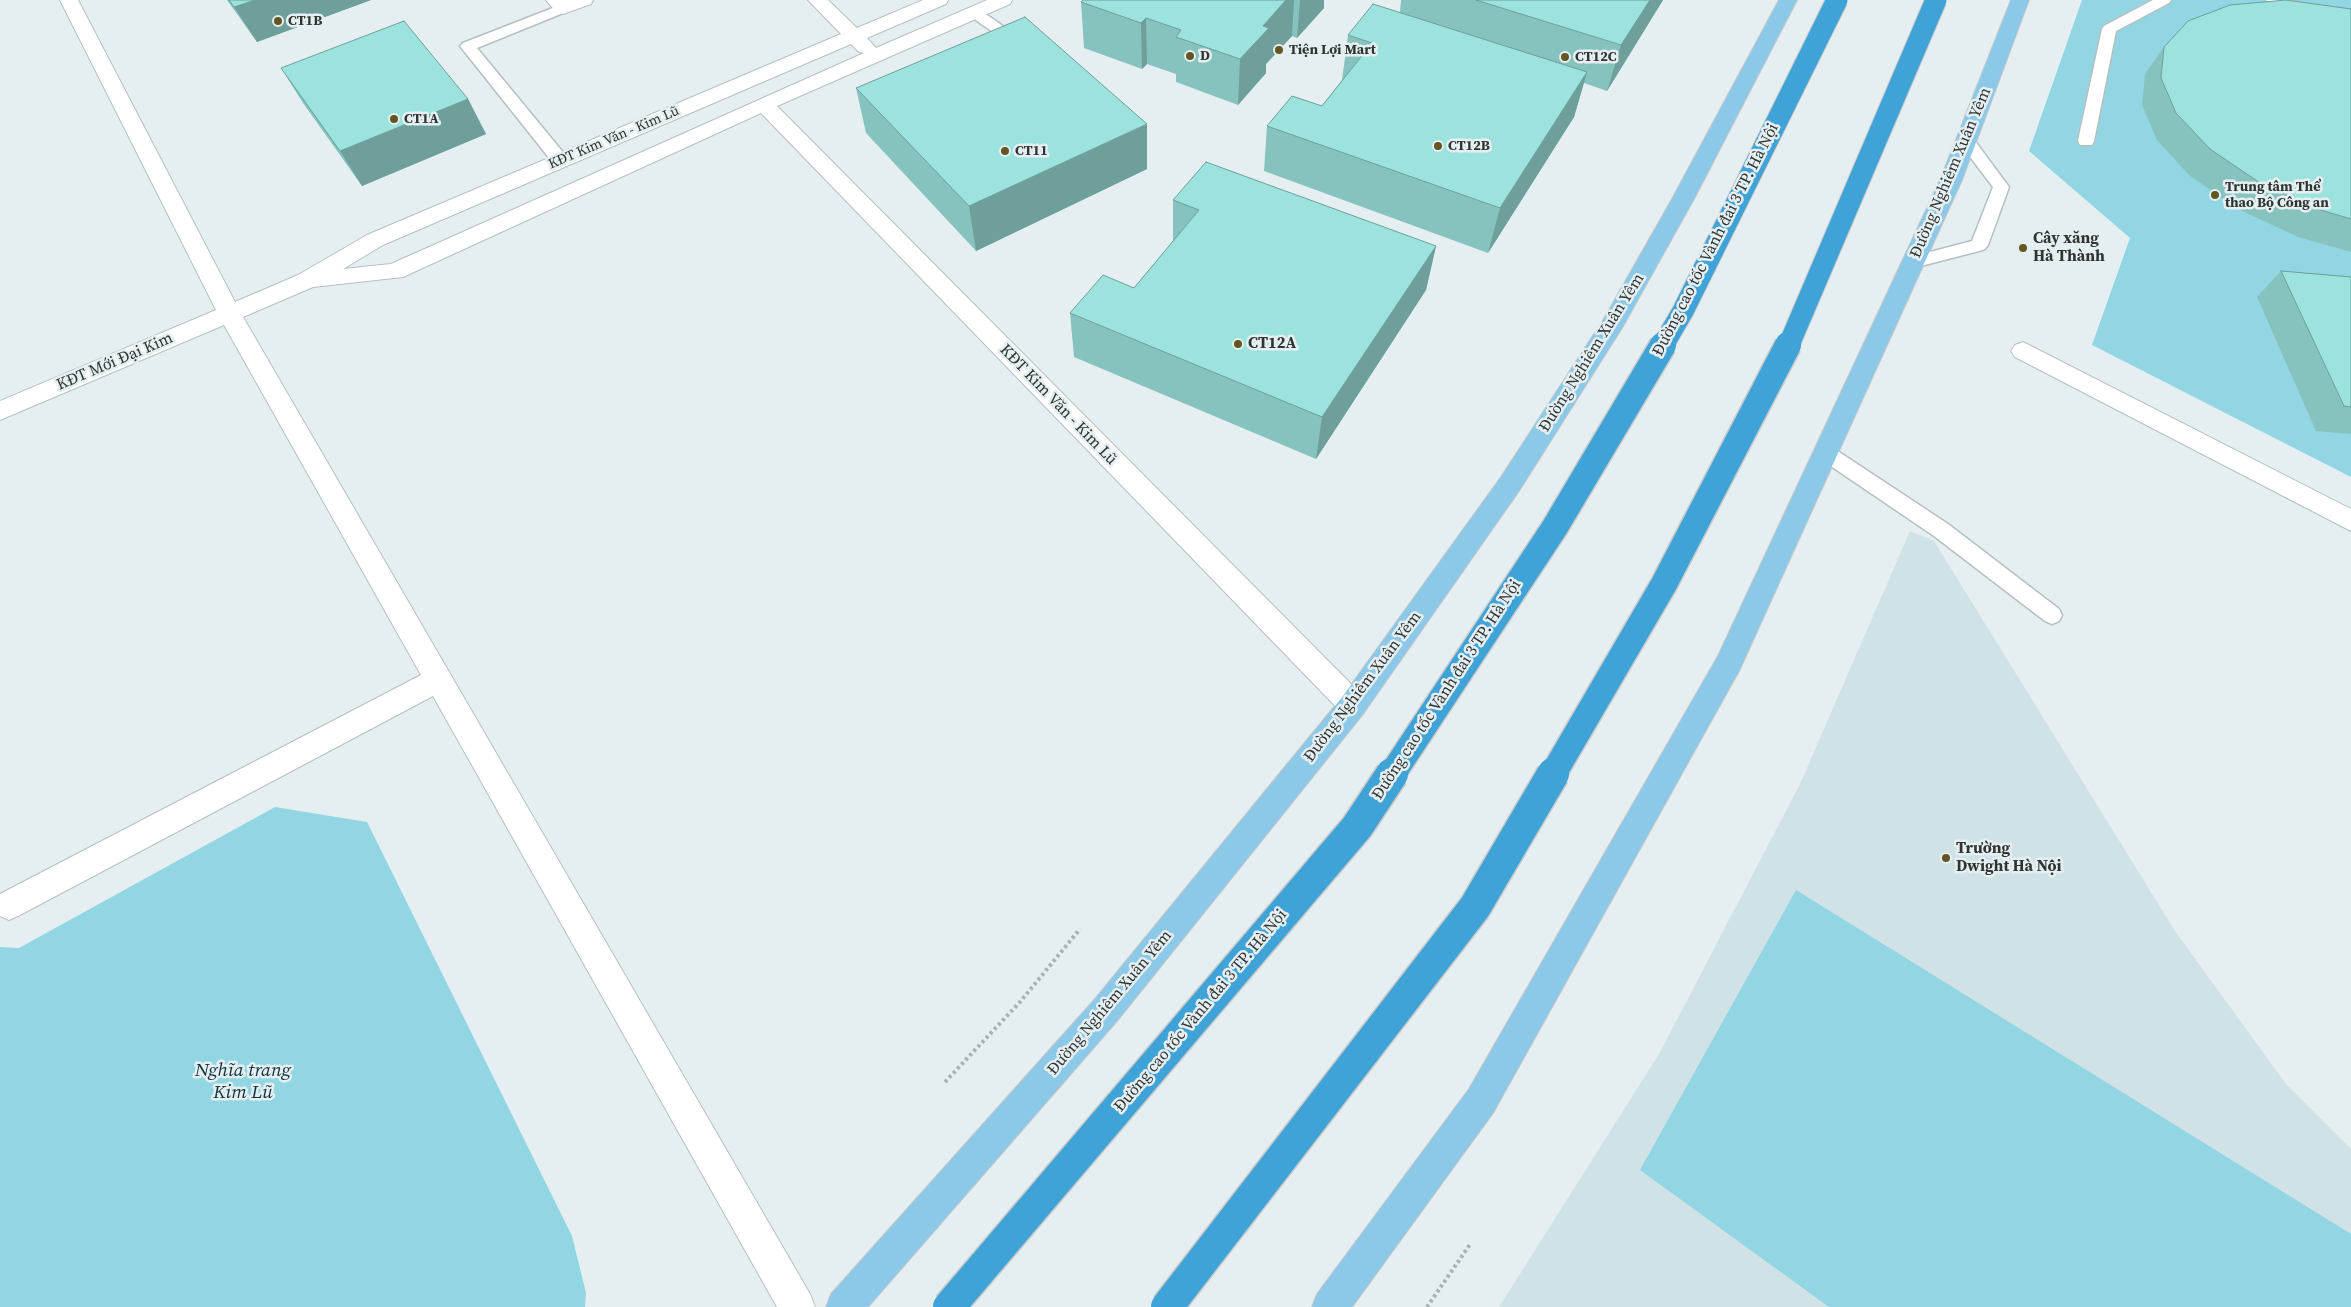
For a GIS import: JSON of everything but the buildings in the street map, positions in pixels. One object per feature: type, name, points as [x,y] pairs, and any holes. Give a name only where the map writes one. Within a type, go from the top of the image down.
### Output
[{"type":"highway","name":"Đường cao tốc Vành đai 3 TP. Hà Nội","points":[[949,1307],[1357,827],[1555,527],[1683,311],[1837,0]]},
{"type":"highway","points":[[1167,1307],[1475,907],[1664,584],[1786,351],[1936,0]]},
{"type":"main road","name":"Đường Nghiêm Xuân Yêm","points":[[844,1307],[1106,1010],[1353,705],[1510,484],[1614,322],[1683,199],[1788,0]]},
{"type":"main road","name":"Đường Nghiêm Xuân Yêm","points":[[1330,1307],[1481,1101],[1729,663],[1952,180],[2020,0]]},
{"type":"street","points":[[69,0],[229,313],[797,1307]]},
{"type":"street","points":[[559,4],[584,0]]},
{"type":"street","points":[[817,0],[853,37],[876,57]]},
{"type":"street","name":"KĐT Kim Văn - Kim Lũ","points":[[306,281],[376,240],[939,0]]},
{"type":"street","name":"KĐT Kim Văn - Kim Lũ","points":[[306,281],[395,272],[764,104],[876,57],[1003,0]]},
{"type":"street","name":"KĐT Kim Văn - Kim Lũ","points":[[764,104],[1353,705]]},
{"type":"street","points":[[376,240],[395,272]]},
{"type":"street","name":"KĐT Mới Đại Kim","points":[[0,411],[306,281]]},
{"type":"street","points":[[2023,351],[2351,521]]},
{"type":"street","points":[[4,905],[438,680]]},
{"type":"lane","points":[[2086,141],[2108,30],[2164,0]]},
{"type":"lane","points":[[2273,0],[2351,21]]},
{"type":"lane","points":[[559,4],[468,46],[560,160]]},
{"type":"lane","points":[[975,13],[1031,53]]},
{"type":"lane","points":[[1914,262],[1979,245],[2001,187],[1966,141]]},
{"type":"lane","points":[[1826,453],[1940,530],[2052,615]]},
{"type":"path","points":[[945,1082],[1020,1002],[1080,929]]},
{"type":"path","points":[[1426,1307],[1471,1243]]},
{"type":"shaded area","name":"Trường Dwight Hà Nội","points":[[1910,531],[1934,541],[2175,931],[2286,1084],[2351,1149],[2351,1307],[1499,1307],[1659,1054],[1800,784]]},
{"type":"green space","name":"Trung tâm Thể thao Bộ Công an","points":[[2082,0],[2351,0],[2351,477],[2092,345],[2130,238],[2029,151]]},
{"type":"green space","name":"Nghĩa trang Kim Lũ","points":[[275,807],[367,822],[572,1236],[586,1293],[585,1307],[0,1307],[0,947],[19,948]]},
{"type":"green space","points":[[1796,890],[2351,1234],[2351,1307],[1829,1307],[1640,1170]]},
{"type":"place","name":"CT1B","points":[[278,21]]},
{"type":"place","name":"Tiện Lợi Mart","points":[[1279,50]]},
{"type":"place","name":"D","points":[[1190,56]]},
{"type":"place","name":"CT12C","points":[[1565,57]]},
{"type":"place","name":"CT1A","points":[[394,119]]},
{"type":"place","name":"CT12B","points":[[1438,146]]},
{"type":"place","name":"CT11","points":[[1005,151]]},
{"type":"place","name":"Trung tâm Thể thao Bộ Công an","points":[[2215,195]]},
{"type":"place","name":"Cây xăng Hà Thành","points":[[2023,248]]},
{"type":"place","name":"CT12A","points":[[1238,344]]},
{"type":"place","name":"Trường Dwight Hà Nội","points":[[1946,858]]}]
